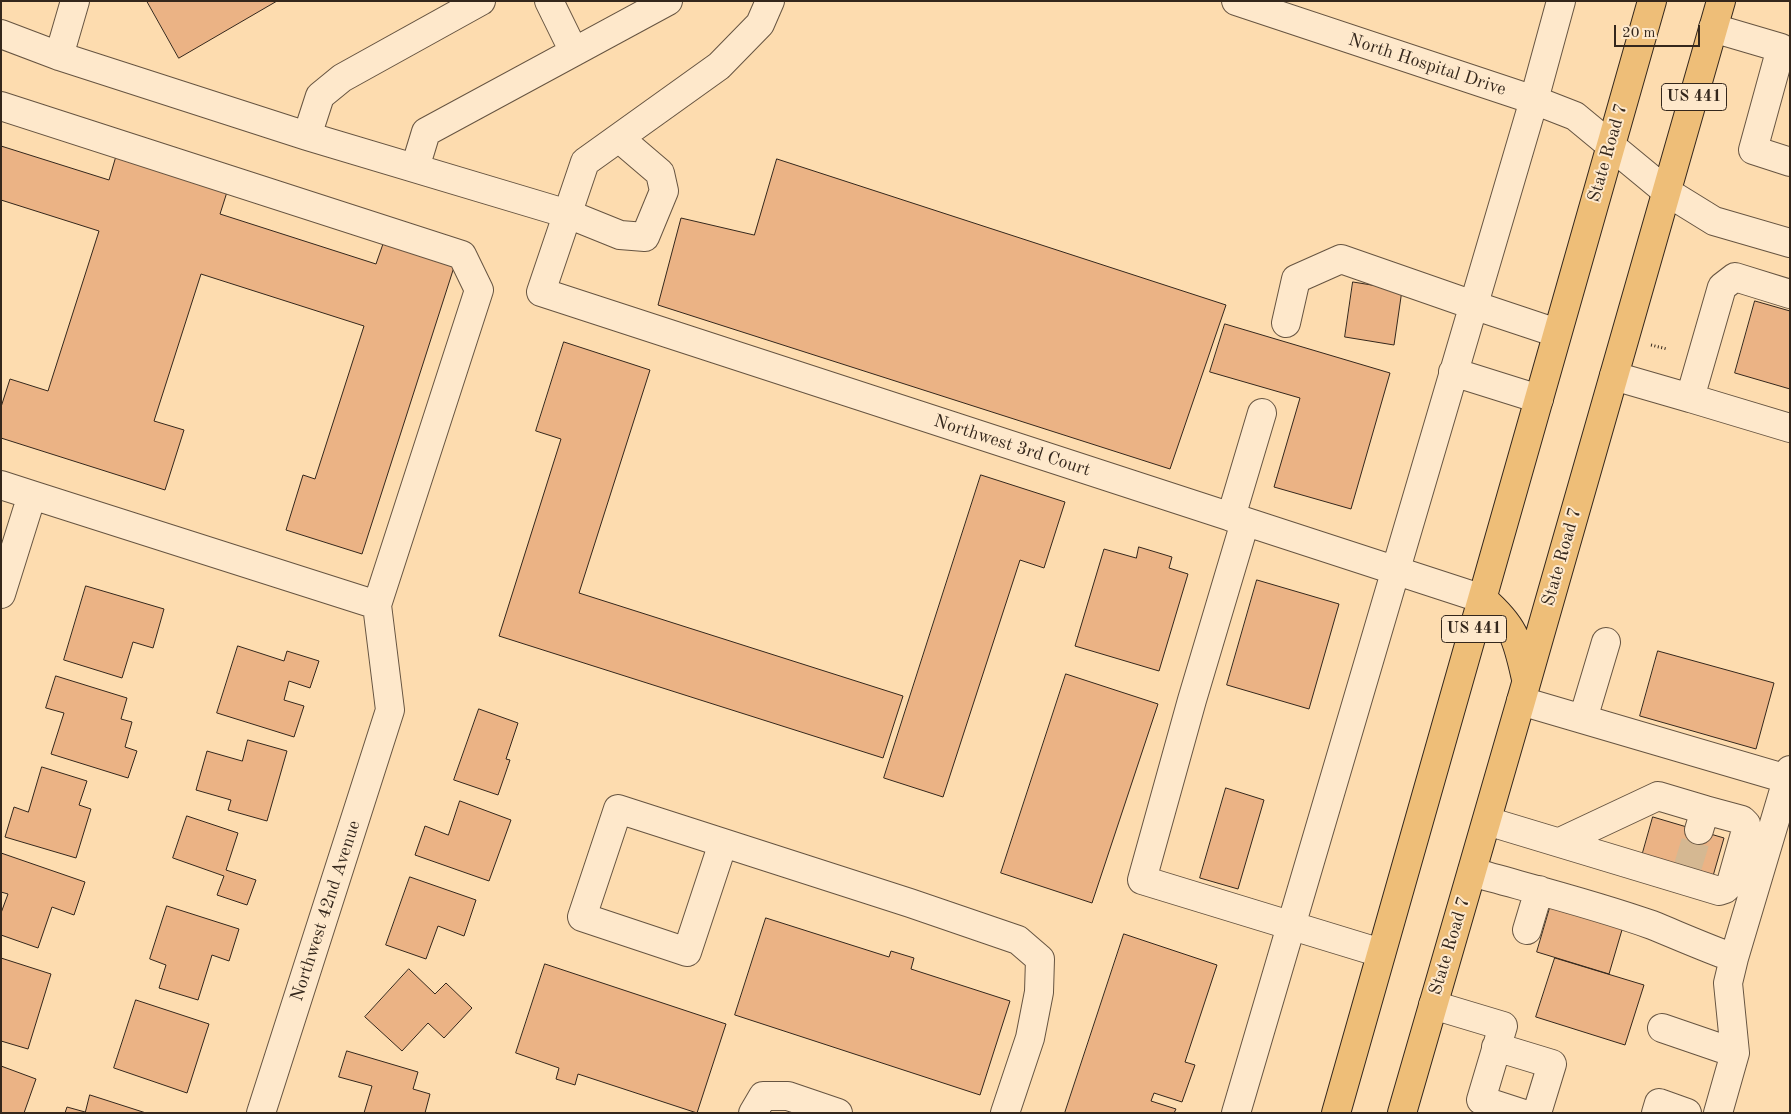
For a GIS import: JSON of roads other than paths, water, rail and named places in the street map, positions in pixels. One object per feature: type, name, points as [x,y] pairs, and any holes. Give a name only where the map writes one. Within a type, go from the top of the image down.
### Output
[{"type":"main road","name":"State Road 7","points":[[1336,1113],[1652,1]]},
{"type":"main road","name":"State Road 7","points":[[1402,1113],[1721,1]]},
{"type":"main road","points":[[1483,599],[1501,615],[1515,635],[1524,692]]},
{"type":"street","points":[[59,56],[75,1]]},
{"type":"street","points":[[307,136],[320,96],[342,78],[481,1]]},
{"type":"street","points":[[549,1],[574,52]]},
{"type":"street","points":[[415,168],[426,132],[668,1]]},
{"type":"street","points":[[568,214],[585,162],[718,66],[760,24],[770,1]]},
{"type":"street","name":"North Hospital Drive","points":[[1236,1],[1534,100],[1575,116],[1667,192],[1714,221],[1790,243]]},
{"type":"street","points":[[1236,1113],[1534,100],[1561,1]]},
{"type":"street","points":[[1713,28],[1781,48],[1753,150],[1790,162]]},
{"type":"street","points":[[1,34],[59,56],[307,136],[568,214],[620,235],[645,237],[664,191],[660,172],[618,138]]},
{"type":"street","points":[[1,106],[462,255],[479,290],[377,605],[1,486]]},
{"type":"street","name":"Northwest 3rd Court","points":[[568,214],[541,292],[1483,599]]},
{"type":"street","points":[[1286,323],[1296,280],[1341,259],[1557,333]]},
{"type":"street","points":[[1690,398],[1722,287],[1735,277],[1790,294]]},
{"type":"street","points":[[1453,372],[1538,399]]},
{"type":"street","points":[[1614,376],[1790,428]]},
{"type":"street","points":[[1262,413],[1238,520],[1192,700],[1142,880],[1381,953]]},
{"type":"street","points":[[1,594],[32,496]]},
{"type":"street","name":"Northwest 42nd Avenue","points":[[261,1113],[390,710],[377,605]]},
{"type":"street","points":[[1583,719],[1606,642]]},
{"type":"street","points":[[1524,692],[1583,719],[1788,775],[1728,983],[1735,1053],[1718,1113]]},
{"type":"street","points":[[1487,821],[1560,842],[1685,874],[1718,892],[1725,889],[1731,883],[1746,824],[1742,820],[1702,820],[1658,796],[1560,842]]},
{"type":"street","points":[[723,843],[687,952],[582,917],[618,809],[910,903],[1018,940],[1040,959],[1039,992],[1030,1038],[1005,1113]]},
{"type":"street","points":[[1472,872],[1582,902],[1653,926],[1702,947],[1734,958]]},
{"type":"street","points":[[1527,930],[1539,890]]},
{"type":"street","points":[[1433,1005],[1503,1026],[1481,1100],[1521,1113]]},
{"type":"street","points":[[1662,1028],[1735,1053]]},
{"type":"street","points":[[1496,1047],[1552,1064],[1537,1113]]},
{"type":"street","points":[[753,1113],[764,1096],[788,1096],[838,1113]]},
{"type":"street","points":[[1656,1113],[1659,1103],[1686,1113]]},
{"type":"tunnel","points":[[1687,869],[1699,830]]}]
